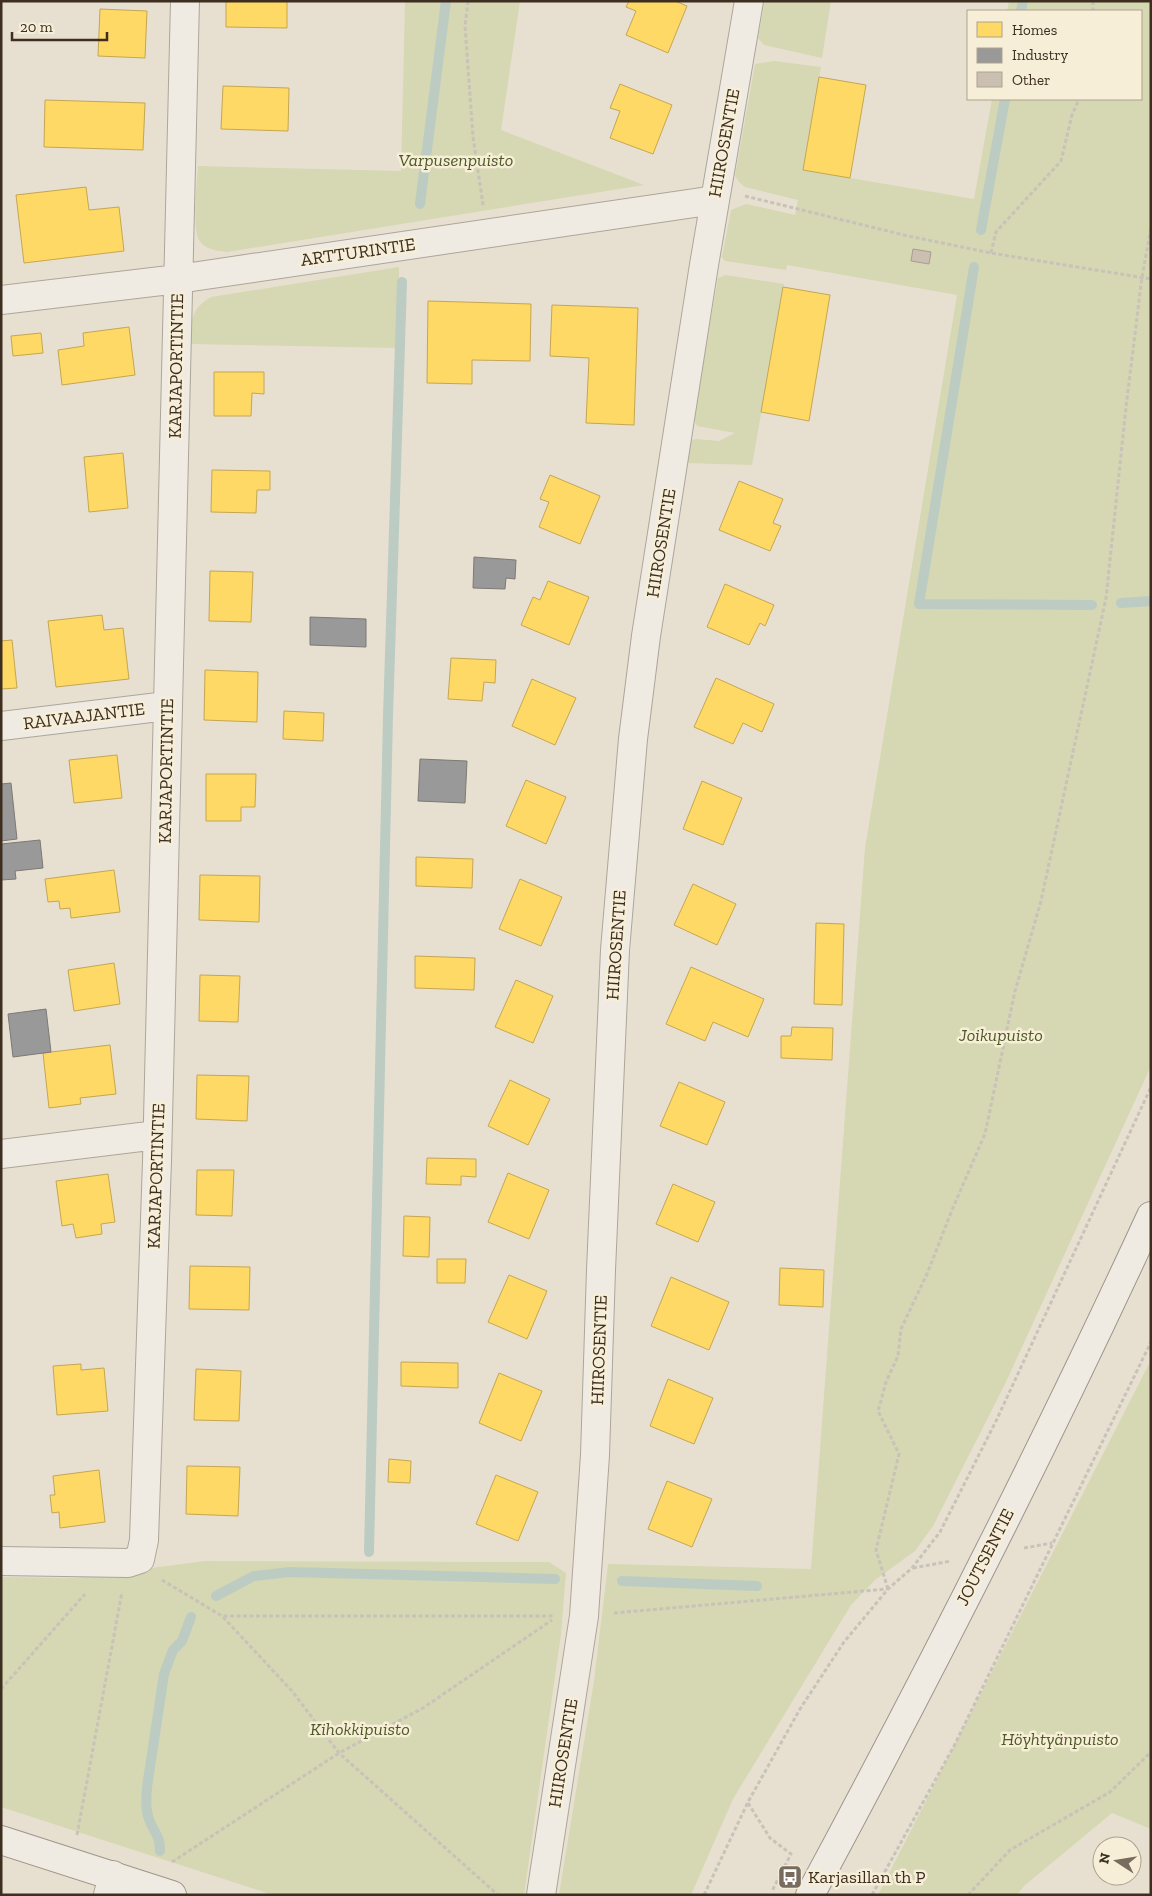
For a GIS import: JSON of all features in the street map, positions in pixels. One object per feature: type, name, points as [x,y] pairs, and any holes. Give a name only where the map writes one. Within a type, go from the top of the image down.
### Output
[{"type":"street","name":"KARJAPORTINTIE","points":[[1,1561],[128,1563],[140,1560],[144,1540],[157,1135],[185,1]]},
{"type":"street","name":"HIIROSENTIE","points":[[541,1895],[584,1616],[595,1455],[615,950],[633,739],[646,636],[715,200],[749,1]]},
{"type":"street","name":"ARTTURINTIE","points":[[1,300],[178,279],[715,200]]},
{"type":"street","name":"RAIVAAJANTIE","points":[[1,726],[167,706]]},
{"type":"street","points":[[1,1154],[157,1135]]},
{"type":"street","name":"JOUTSENTIE","points":[[810,1895],[871,1782],[987,1554],[1102,1323],[1151,1216]]},
{"type":"street","points":[[1,1840],[111,1885],[172,1895]]},
{"type":"path","points":[[468,1],[465,26],[473,137],[487,233]]},
{"type":"path","points":[[991,253],[996,232],[1061,162],[1072,115],[1079,100]]},
{"type":"path","points":[[715,200],[746,195],[908,236],[991,253],[1151,279]]},
{"type":"path","points":[[888,1589],[876,1550],[899,1454],[878,1411],[886,1382],[898,1356],[901,1329],[927,1274],[985,1134],[1015,991],[1041,901],[1106,598],[1126,407],[1142,277],[1151,228]]},
{"type":"path","points":[[704,1895],[748,1802],[800,1709],[838,1651],[888,1589],[912,1568],[940,1532],[1040,1328],[1151,1087]]},
{"type":"path","points":[[872,1895],[954,1746],[1151,1342]]},
{"type":"path","points":[[160,1578],[222,1616],[292,1691],[339,1753],[498,1895]]},
{"type":"path","points":[[76,1839],[122,1589]]},
{"type":"path","points":[[584,1616],[888,1589]]},
{"type":"path","points":[[1,1689],[82,1596],[90,1592]]},
{"type":"path","points":[[170,1864],[339,1753],[423,1708],[557,1616],[222,1616]]},
{"type":"path","points":[[968,1895],[1010,1850],[1110,1792],[1151,1752]]},
{"type":"path","points":[[748,1802],[770,1838],[791,1854],[772,1891]]},
{"type":"green space","name":"Varpusenpuisto","points":[[405,1],[520,1],[501,130],[644,185],[227,252],[204,246],[199,240],[196,226],[198,166],[401,171]]},
{"type":"green space","points":[[765,1],[831,1],[822,58],[764,45],[758,38]]},
{"type":"green space","name":"Joikupuisto","points":[[1009,1],[1151,1],[1151,1066],[1005,1384],[933,1526],[915,1551],[875,1580],[851,1605],[733,1799],[691,1895],[559,1895],[594,1681],[608,1564],[811,1569],[865,848],[957,295],[787,265],[786,270],[725,261],[722,257],[731,210],[746,204],[795,215],[798,200],[745,187],[735,176],[755,64],[774,61],[821,67],[803,170],[974,199],[992,100],[1142,100],[1142,10],[1007,10]]},
{"type":"green space","points":[[399,267],[398,348],[190,344],[195,311],[211,297]]},
{"type":"green space","points":[[726,275],[784,284],[752,465],[686,463],[691,440],[719,441],[735,433],[697,426],[693,418],[718,278]]},
{"type":"green space","name":"Höyhtyänpuisto","points":[[1151,1360],[1151,1829],[1112,1813],[1024,1886],[1017,1895],[878,1895]]},
{"type":"green space","name":"Kihokkipuisto","points":[[205,1561],[549,1562],[566,1573],[561,1634],[524,1895],[273,1895],[1,1807],[1,1577],[75,1578]]},
{"type":"building: Homes","points":[[226,1],[287,1],[287,28],[226,27]]},
{"type":"building: Homes","points":[[629,1],[675,1],[687,6],[668,53],[626,35],[636,11],[626,7]]},
{"type":"building: Homes","points":[[100,9],[147,11],[145,58],[98,56]]},
{"type":"building: Homes","points":[[819,77],[866,85],[850,178],[803,170]]},
{"type":"building: Homes","points":[[620,84],[672,105],[653,154],[610,138],[620,111],[610,108]]},
{"type":"building: Homes","points":[[223,86],[289,88],[288,131],[221,129]]},
{"type":"building: Homes","points":[[45,100],[145,103],[143,150],[44,147]]},
{"type":"building: Homes","points":[[86,187],[89,210],[119,207],[124,251],[24,263],[16,195]]},
{"type":"building: Homes","points":[[783,287],[830,295],[809,421],[761,412]]},
{"type":"building: Homes","points":[[428,301],[531,304],[530,361],[472,360],[472,384],[427,383]]},
{"type":"building: Homes","points":[[552,305],[638,308],[634,425],[586,423],[589,358],[550,356]]},
{"type":"building: Homes","points":[[129,327],[135,375],[62,385],[58,350],[84,346],[83,333]]},
{"type":"building: Homes","points":[[41,333],[43,353],[13,356],[11,336]]},
{"type":"building: Homes","points":[[214,372],[264,372],[264,394],[252,393],[251,416],[214,416]]},
{"type":"building: Homes","points":[[123,453],[128,508],[89,512],[84,457]]},
{"type":"building: Homes","points":[[212,470],[270,471],[270,490],[257,490],[256,513],[211,512]]},
{"type":"building: Homes","points":[[550,475],[600,496],[580,544],[539,527],[549,502],[540,499]]},
{"type":"building: Homes","points":[[739,481],[783,499],[773,523],[781,526],[770,551],[719,530]]},
{"type":"building: Homes","points":[[210,571],[253,572],[251,622],[209,621]]},
{"type":"building: Homes","points":[[548,581],[589,597],[569,645],[521,625],[533,597],[540,600]]},
{"type":"building: Homes","points":[[725,584],[774,605],[765,626],[760,623],[749,645],[707,627]]},
{"type":"building: Homes","points":[[102,615],[104,630],[123,628],[129,679],[56,687],[48,621]]},
{"type":"building: Homes","points":[[12,640],[17,688],[1,689],[1,641]]},
{"type":"building: Homes","points":[[451,658],[496,660],[495,683],[484,682],[482,701],[448,699]]},
{"type":"building: Homes","points":[[205,670],[258,672],[257,722],[204,720]]},
{"type":"building: Homes","points":[[716,678],[774,704],[762,732],[743,723],[733,744],[694,727]]},
{"type":"building: Homes","points":[[532,679],[576,698],[555,745],[512,726]]},
{"type":"building: Homes","points":[[284,711],[324,713],[323,741],[283,739]]},
{"type":"building: Homes","points":[[117,755],[122,798],[74,803],[69,760]]},
{"type":"building: Homes","points":[[206,774],[256,774],[255,807],[241,807],[241,821],[206,821]]},
{"type":"building: Homes","points":[[526,780],[566,797],[546,844],[506,826]]},
{"type":"building: Homes","points":[[702,781],[742,798],[723,845],[683,829]]},
{"type":"building: Homes","points":[[416,857],[473,859],[472,888],[416,886]]},
{"type":"building: Homes","points":[[114,870],[120,912],[71,918],[70,908],[60,909],[59,901],[48,902],[45,879]]},
{"type":"building: Homes","points":[[200,875],[260,876],[259,922],[199,920]]},
{"type":"building: Homes","points":[[520,879],[562,897],[541,946],[499,929]]},
{"type":"building: Homes","points":[[693,884],[736,904],[717,945],[674,925]]},
{"type":"building: Homes","points":[[816,923],[844,924],[842,1005],[814,1004]]},
{"type":"building: Homes","points":[[415,956],[475,958],[474,990],[415,988]]},
{"type":"building: Homes","points":[[114,963],[120,1004],[74,1011],[68,970]]},
{"type":"building: Homes","points":[[691,967],[764,999],[748,1037],[713,1022],[705,1041],[666,1024]]},
{"type":"building: Homes","points":[[200,975],[240,976],[238,1022],[199,1021]]},
{"type":"building: Homes","points":[[516,980],[553,996],[533,1043],[495,1027]]},
{"type":"building: Homes","points":[[792,1027],[833,1028],[832,1060],[781,1058],[781,1036],[791,1036]]},
{"type":"building: Homes","points":[[110,1045],[116,1094],[80,1098],[81,1104],[49,1108],[43,1053]]},
{"type":"building: Homes","points":[[197,1075],[249,1076],[247,1121],[196,1119]]},
{"type":"building: Homes","points":[[510,1080],[550,1099],[528,1145],[488,1126]]},
{"type":"building: Homes","points":[[679,1082],[725,1102],[707,1145],[660,1126]]},
{"type":"building: Homes","points":[[427,1158],[476,1159],[476,1177],[461,1176],[461,1185],[426,1184]]},
{"type":"building: Homes","points":[[197,1170],[234,1170],[232,1216],[196,1215]]},
{"type":"building: Homes","points":[[508,1173],[549,1190],[529,1239],[488,1222]]},
{"type":"building: Homes","points":[[108,1174],[115,1222],[101,1224],[102,1234],[76,1238],[73,1224],[62,1226],[56,1181]]},
{"type":"building: Homes","points":[[673,1184],[715,1202],[698,1242],[656,1224]]},
{"type":"building: Homes","points":[[404,1216],[430,1217],[429,1257],[403,1256]]},
{"type":"building: Homes","points":[[437,1259],[466,1259],[465,1283],[437,1283]]},
{"type":"building: Homes","points":[[190,1266],[250,1267],[249,1310],[189,1309]]},
{"type":"building: Homes","points":[[780,1268],[824,1270],[823,1307],[779,1305]]},
{"type":"building: Homes","points":[[509,1275],[547,1291],[527,1339],[488,1322]]},
{"type":"building: Homes","points":[[671,1277],[729,1302],[709,1350],[651,1326]]},
{"type":"building: Homes","points":[[401,1362],[458,1363],[458,1388],[401,1386]]},
{"type":"building: Homes","points":[[81,1364],[81,1370],[104,1368],[108,1411],[57,1415],[53,1366]]},
{"type":"building: Homes","points":[[196,1369],[241,1371],[239,1421],[194,1420]]},
{"type":"building: Homes","points":[[499,1373],[542,1391],[521,1441],[479,1423]]},
{"type":"building: Homes","points":[[668,1379],[713,1398],[694,1444],[650,1426]]},
{"type":"building: Homes","points":[[389,1459],[411,1461],[410,1483],[388,1482]]},
{"type":"building: Homes","points":[[187,1466],[240,1467],[238,1516],[186,1514]]},
{"type":"building: Homes","points":[[99,1470],[105,1522],[60,1528],[59,1512],[52,1513],[50,1495],[55,1495],[53,1476]]},
{"type":"building: Homes","points":[[496,1475],[538,1492],[518,1541],[476,1524]]},
{"type":"building: Homes","points":[[667,1481],[712,1499],[692,1547],[648,1529]]},
{"type":"building: Industry","points":[[474,557],[516,560],[515,579],[506,578],[505,589],[473,588]]},
{"type":"building: Industry","points":[[310,617],[366,619],[366,647],[310,645]]},
{"type":"building: Industry","points":[[420,759],[467,761],[465,803],[418,801]]},
{"type":"building: Industry","points":[[11,783],[17,839],[1,841],[1,784]]},
{"type":"building: Industry","points":[[40,840],[43,868],[15,871],[16,879],[1,880],[1,844]]},
{"type":"building: Industry","points":[[46,1009],[51,1052],[13,1057],[8,1014]]},
{"type":"building: Other","points":[[913,249],[931,252],[929,264],[911,261]]},
{"type":"waterway","points":[[420,204],[446,1]]},
{"type":"waterway","points":[[1021,10],[1023,1]]},
{"type":"waterway","points":[[981,230],[1005,100]]},
{"type":"waterway","points":[[974,267],[919,604],[1092,605]]},
{"type":"waterway","points":[[369,1552],[388,716],[402,282]]},
{"type":"waterway","points":[[1121,603],[1151,601]]},
{"type":"waterway","points":[[216,1596],[254,1576],[290,1572],[555,1579]]},
{"type":"waterway","points":[[622,1581],[757,1586]]},
{"type":"waterway","points":[[160,1851],[158,1839],[148,1815],[147,1787],[164,1674],[173,1650],[182,1641],[191,1617]]},
{"type":"place","name":"Karjasillan th P","points":[[790,1877]]}]
